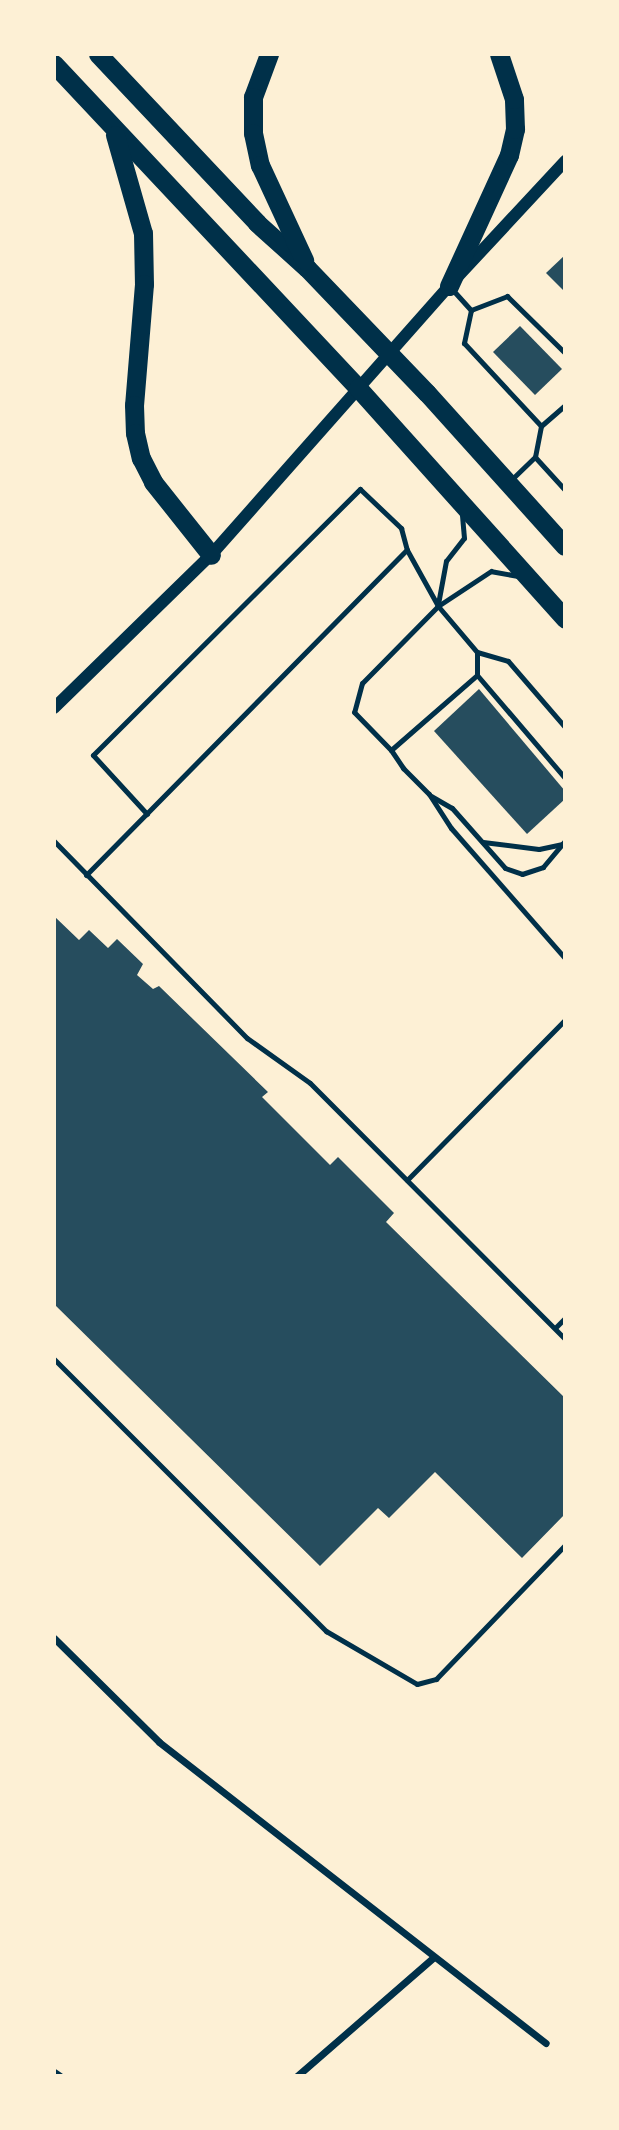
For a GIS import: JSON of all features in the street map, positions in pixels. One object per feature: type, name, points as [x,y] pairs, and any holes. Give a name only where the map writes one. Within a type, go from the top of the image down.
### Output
[{"type":"highway","points":[[98,54],[257,223],[307,268],[390,354],[565,546]]},
{"type":"highway","points":[[269,54],[253,97],[253,133],[260,166],[307,268]]},
{"type":"highway","points":[[449,285],[509,155],[515,130],[514,99],[499,54]]},
{"type":"highway","points":[[54,64],[113,131],[358,388],[565,619]]},
{"type":"highway","points":[[113,131],[143,233],[144,284],[134,405],[135,433],[141,458],[153,482],[211,555]]},
{"type":"street","points":[[54,708],[211,555],[449,285],[565,161]]},
{"type":"street","points":[[54,1638],[159,1742],[546,2043]]},
{"type":"street","points":[[297,2076],[435,1957]]},
{"type":"street","points":[[54,2072],[60,2076]]},
{"type":"lane","points":[[449,285],[471,310]]},
{"type":"lane","points":[[471,310],[507,296],[565,353]]},
{"type":"lane","points":[[471,310],[464,343],[541,426]]},
{"type":"lane","points":[[507,484],[535,457],[541,426],[565,405]]},
{"type":"lane","points":[[535,457],[565,490]]},
{"type":"lane","points":[[147,814],[93,755],[360,489],[401,528],[407,550],[438,606],[477,652],[508,661],[565,727]]},
{"type":"lane","points":[[438,606],[446,561],[464,538],[461,503]]},
{"type":"lane","points":[[86,874],[407,550]]},
{"type":"lane","points":[[529,578],[491,571],[438,606],[362,683],[354,712],[429,794],[451,828],[565,958]]},
{"type":"lane","points":[[477,652],[477,675],[565,778]]},
{"type":"lane","points":[[391,750],[477,675]]},
{"type":"lane","points":[[429,794],[452,808],[505,868],[522,874],[543,867],[563,842]]},
{"type":"lane","points":[[54,841],[247,1038],[310,1083],[565,1339]]},
{"type":"lane","points":[[483,842],[539,849],[563,842]]},
{"type":"lane","points":[[407,1180],[565,1020]]},
{"type":"lane","points":[[556,1327],[565,1318]]},
{"type":"lane","points":[[54,1359],[326,1631],[417,1684],[436,1679],[565,1545]]},
{"type":"building","points":[[565,255],[565,292],[546,273]]},
{"type":"building","points":[[520,326],[562,369],[535,395],[493,352]]},
{"type":"building","points":[[479,689],[565,791],[565,799],[527,834],[434,731]]},
{"type":"building","points":[[54,916],[79,940],[89,930],[108,948],[117,939],[143,964],[137,975],[153,989],[159,986],[268,1092],[262,1097],[330,1165],[338,1157],[394,1213],[386,1222],[565,1398],[565,1514],[522,1558],[435,1472],[389,1518],[378,1508],[320,1566],[54,1304]]}]
